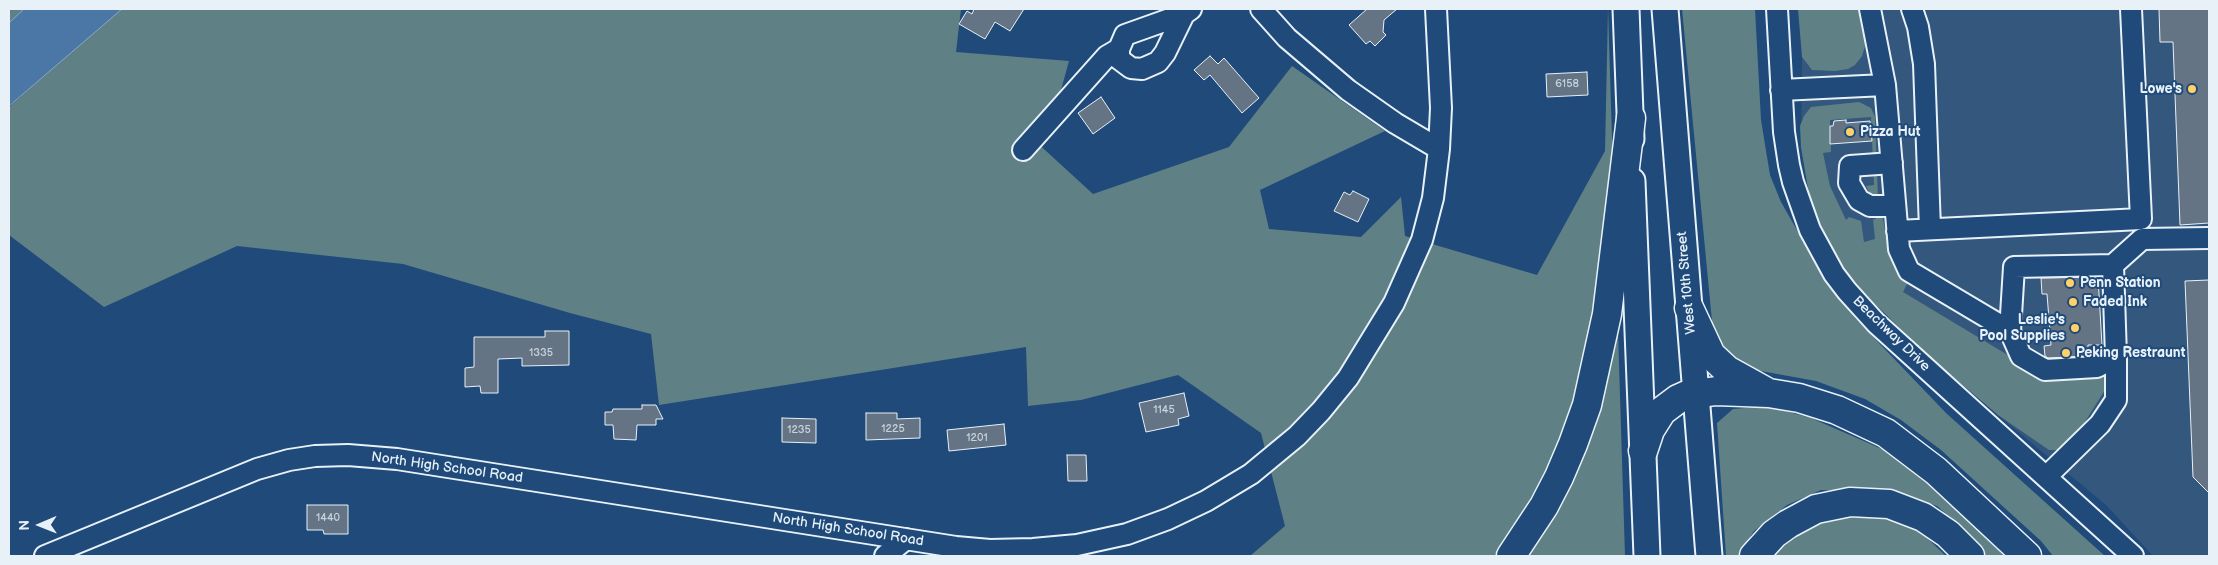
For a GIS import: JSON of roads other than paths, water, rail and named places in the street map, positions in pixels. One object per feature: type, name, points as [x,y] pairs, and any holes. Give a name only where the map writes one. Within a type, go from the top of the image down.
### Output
[{"type":"highway","points":[[1510,556],[1539,513],[1559,477],[1574,444],[1587,406],[1607,314],[1631,118]]},
{"type":"highway","points":[[1688,308],[1705,346],[1714,359],[1727,370],[1769,393]]},
{"type":"highway","points":[[1643,451],[1650,430],[1662,411],[1678,399],[1696,393],[1716,391],[1769,393],[1799,398],[1837,410],[1886,433],[1936,471],[2027,556]]},
{"type":"highway","points":[[1754,556],[1774,534],[1788,524],[1816,509],[1850,502],[1889,504],[1923,518],[1948,534],[1970,556]]},
{"type":"main road","points":[[1626,9],[1647,556]]},
{"type":"main road","name":"West 10th Street","points":[[1665,9],[1709,556]]},
{"type":"street","points":[[1261,9],[1308,58],[1353,95],[1395,123],[1440,149]]},
{"type":"street","name":"North High School Road","points":[[45,556],[257,469],[290,460],[340,456],[397,459],[906,539],[990,550],[1033,550],[1085,543],[1127,534],[1168,519],[1206,501],[1250,474],[1278,453],[1321,411],[1348,378],[1394,303],[1422,240],[1433,198],[1440,149],[1441,108],[1436,9]]},
{"type":"street","name":"Beachway Drive","points":[[1777,9],[1785,141],[1793,182],[1810,230],[1834,274],[1866,313],[2133,556]]},
{"type":"street","points":[[1870,9],[1886,85],[1898,249],[1909,271],[2010,330]]},
{"type":"street","points":[[1912,9],[1918,27],[1924,64],[1930,230]]},
{"type":"street","points":[[2131,9],[2142,239]]},
{"type":"street","points":[[1187,11],[1165,53],[1158,62],[1142,69],[1131,68],[1119,59],[1119,49],[1125,35],[1187,11]]},
{"type":"street","points":[[1023,150],[1107,56],[1119,49]]},
{"type":"street","points":[[1781,90],[1886,85]]},
{"type":"street","points":[[1892,163],[1850,166],[1849,183],[1859,200],[1870,206],[1895,206]]},
{"type":"street","points":[[1897,231],[2141,219]]},
{"type":"street","points":[[2116,357],[2097,367],[2045,370],[2021,356],[2010,330],[2014,267],[2113,265],[2142,239],[2209,238]]},
{"type":"street","points":[[2046,477],[2100,424],[2116,400],[2113,265]]},
{"type":"street","points":[[884,556],[906,539]]},
{"type":"place","name":"Lowe's","points":[[2192,89]]},
{"type":"place","name":"Pizza Hut","points":[[1850,132]]},
{"type":"place","name":"Penn Station","points":[[2070,283]]},
{"type":"place","name":"Faded Ink","points":[[2073,302]]},
{"type":"place","name":"Leslie's Pool Supplies","points":[[2075,328]]},
{"type":"place","name":"Peking Restraunt","points":[[2066,353]]}]
